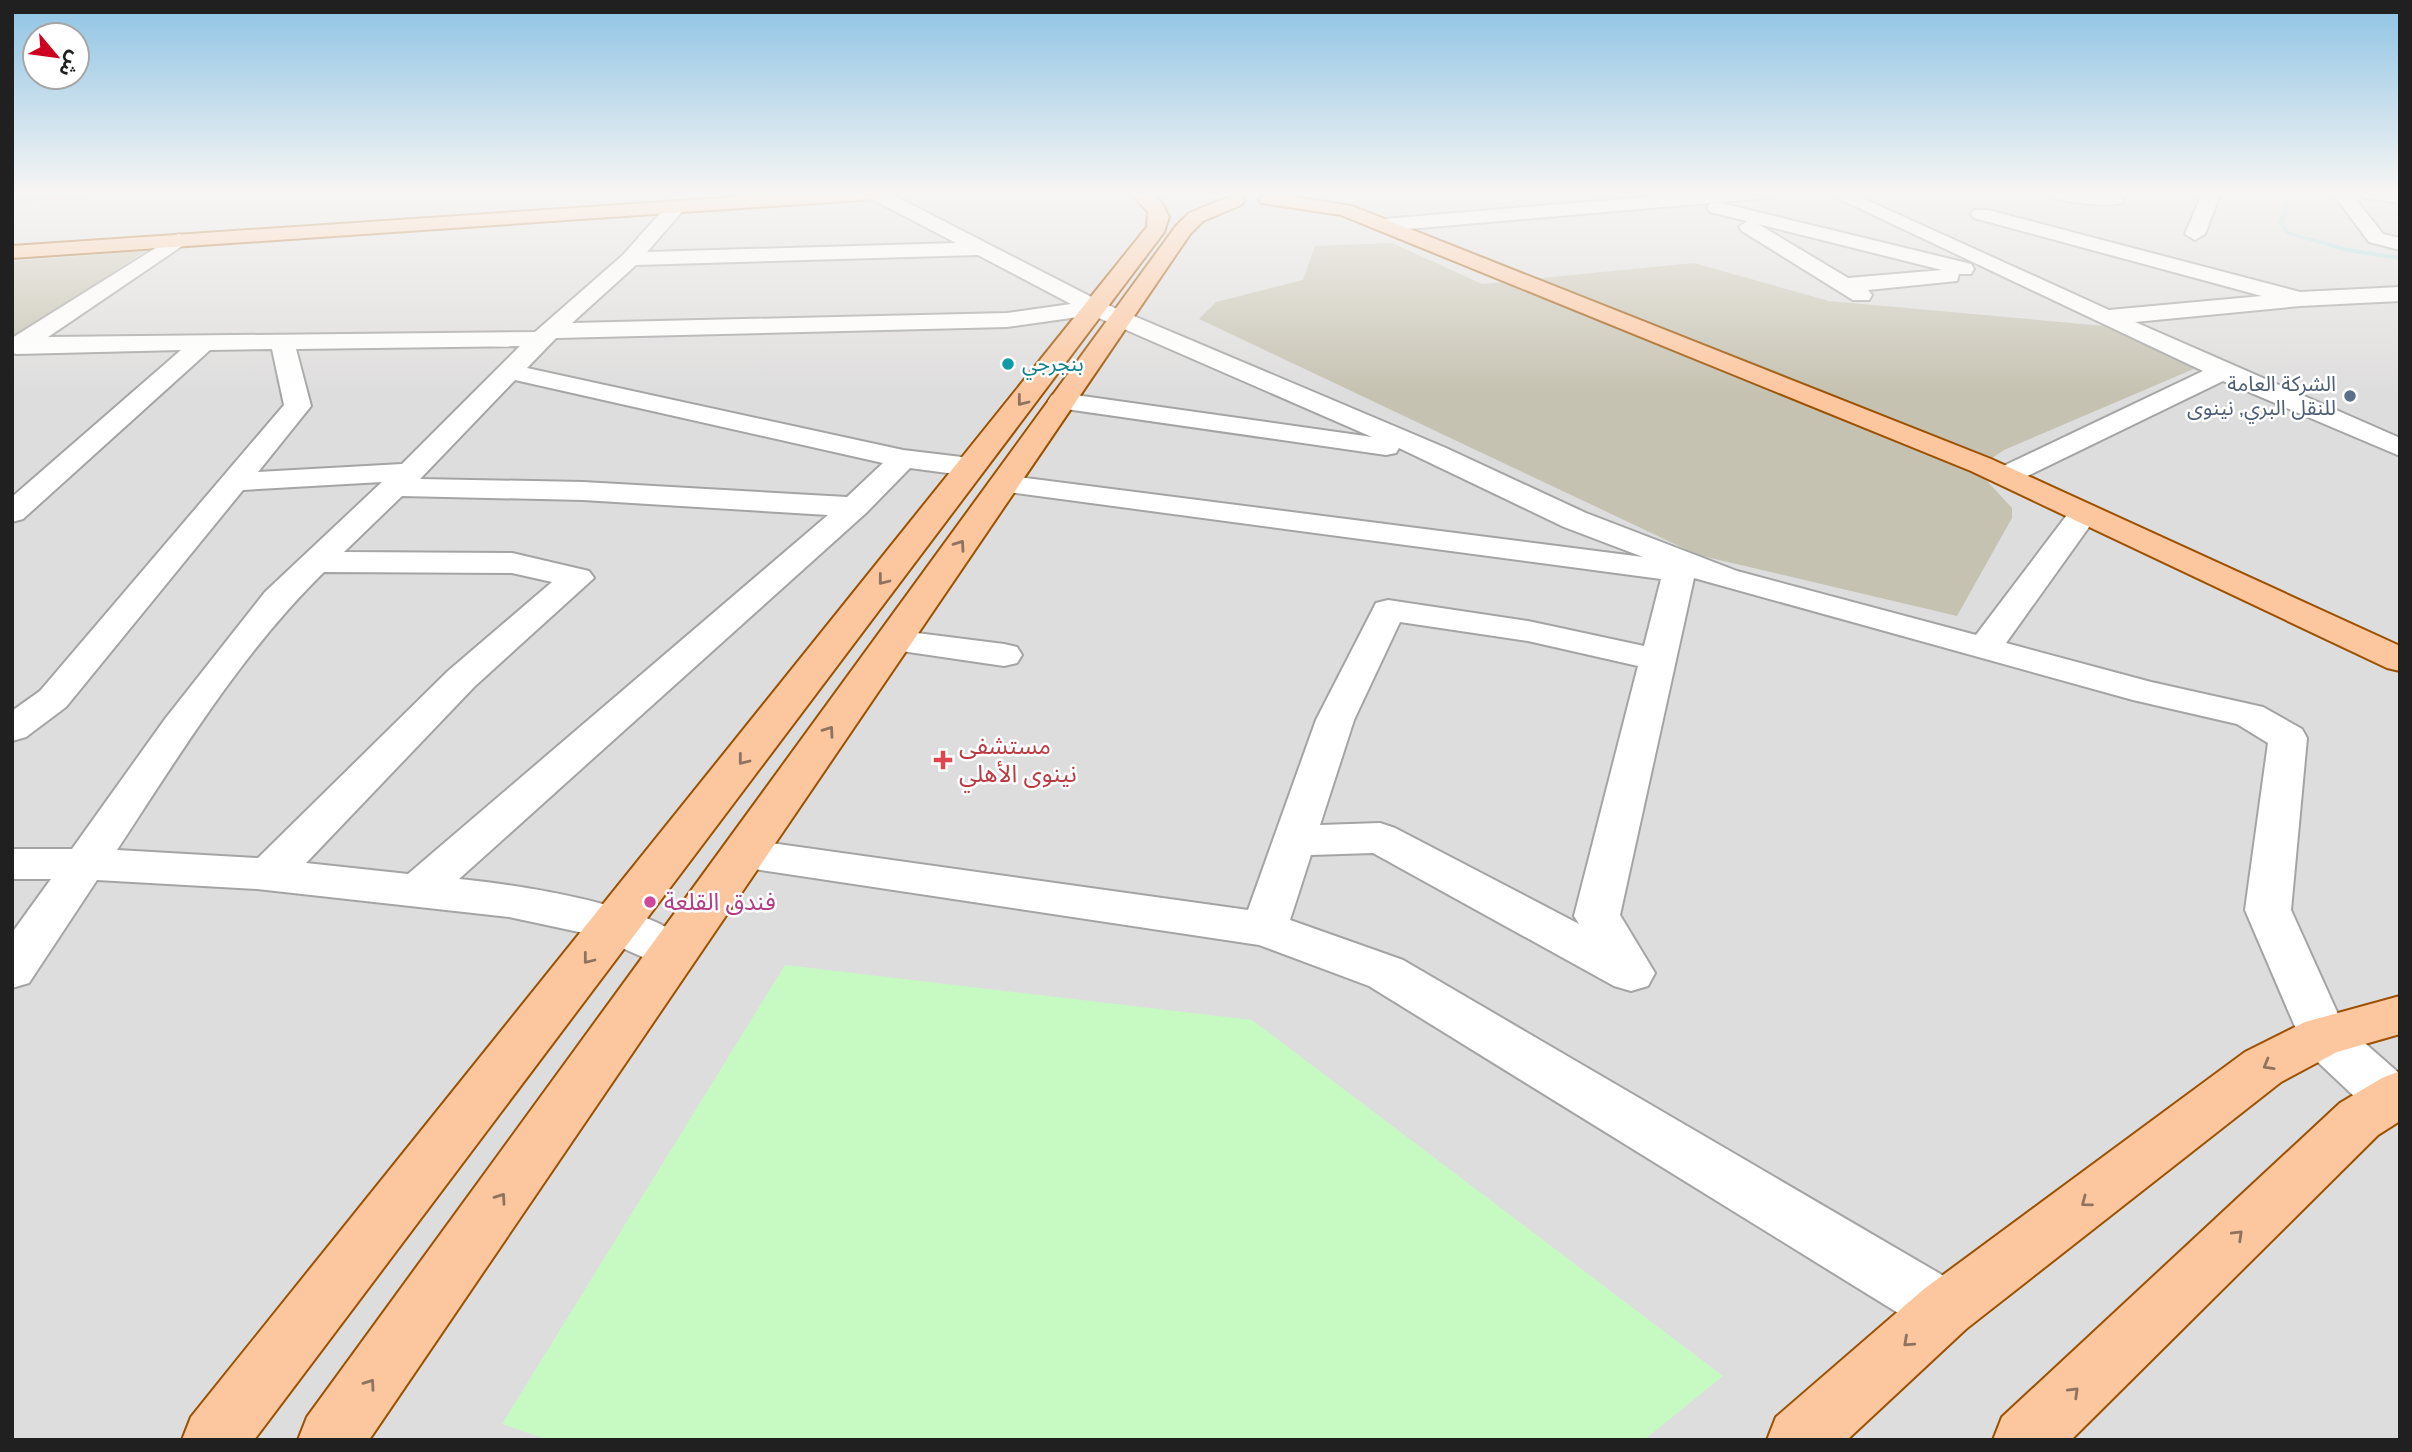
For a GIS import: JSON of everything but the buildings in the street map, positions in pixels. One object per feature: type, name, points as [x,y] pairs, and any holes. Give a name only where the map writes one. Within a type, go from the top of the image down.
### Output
[{"type":"main road","points":[[330,1440],[893,641],[987,476],[1061,401],[1137,260]]},
{"type":"main road","points":[[214,1440],[616,923],[987,476],[1107,313],[1156,260]]},
{"type":"main road","points":[[1471,260],[2006,476],[2400,660]]},
{"type":"main road","points":[[1799,1440],[1945,1308],[2263,1067],[2323,1036],[2400,1015]]},
{"type":"main road","points":[[2025,1440],[2359,1119],[2396,1096]]},
{"type":"street","points":[[15,347],[147,260]]},
{"type":"street","points":[[12,970],[88,863],[178,727],[277,599],[403,480],[545,335],[629,260]]},
{"type":"street","points":[[1001,260],[1107,313],[1436,454],[1575,520],[1725,578],[2146,692],[2250,715],[2288,738],[2268,911],[2323,1036],[2396,1096]]},
{"type":"street","points":[[1802,260],[1852,290],[1979,273],[2011,273],[2223,371],[2400,447]]},
{"type":"street","points":[[1926,260],[1979,273]]},
{"type":"street","points":[[2001,260],[2011,273]]},
{"type":"street","points":[[2152,260],[2300,299]]},
{"type":"street","points":[[2107,318],[2300,299],[2400,294]]},
{"type":"street","points":[[15,347],[545,335],[1007,320],[1107,313]]},
{"type":"street","points":[[12,513],[205,342]]},
{"type":"street","points":[[12,729],[53,699],[298,406],[282,342]]},
{"type":"street","points":[[508,371],[987,476],[1725,578]]},
{"type":"street","points":[[2006,476],[2223,371]]},
{"type":"street","points":[[1061,401],[1436,454]]},
{"type":"street","points":[[417,891],[855,507],[903,459]]},
{"type":"street","points":[[234,482],[403,480],[855,507]]},
{"type":"street","points":[[1985,648],[2084,513]]},
{"type":"street","points":[[270,873],[461,679],[578,578],[512,563],[316,562]]},
{"type":"street","points":[[1294,841],[1380,838],[1631,973],[1597,916],[1679,572]]},
{"type":"street","points":[[1264,929],[1335,720],[1388,610],[1528,631],[1658,660]]},
{"type":"street","points":[[893,641],[1004,655]]},
{"type":"street","points":[[742,854],[1264,929],[1385,973],[1945,1308]]},
{"type":"street","points":[[12,864],[88,863],[270,873],[552,908],[616,923],[674,953]]},
{"type":"shaded area","points":[[12,260],[2400,260],[2400,1440],[12,1440]]},
{"type":"shaded area","points":[[28,260],[132,260],[12,340],[12,261]]},
{"type":"shaded area","points":[[1310,260],[1429,260],[1482,284],[1694,263],[1829,301],[2127,328],[2203,365],[2004,450],[1976,469],[2012,508],[2012,518],[1957,616],[1698,555],[1199,319],[1216,302],[1303,280]]},
{"type":"green space","points":[[785,965],[1252,1020],[1723,1376],[1644,1440],[548,1440],[502,1424]]},
{"type":"place","name":"بنجرجي","points":[[1008,364]]},
{"type":"place","name":"الشركة العامة للنقل البري, نينوى","points":[[2350,396]]},
{"type":"place","name":"مستشفى نينوى الأهلي","points":[[943,760]]},
{"type":"place","name":"فندق القلعة","points":[[650,902]]}]
